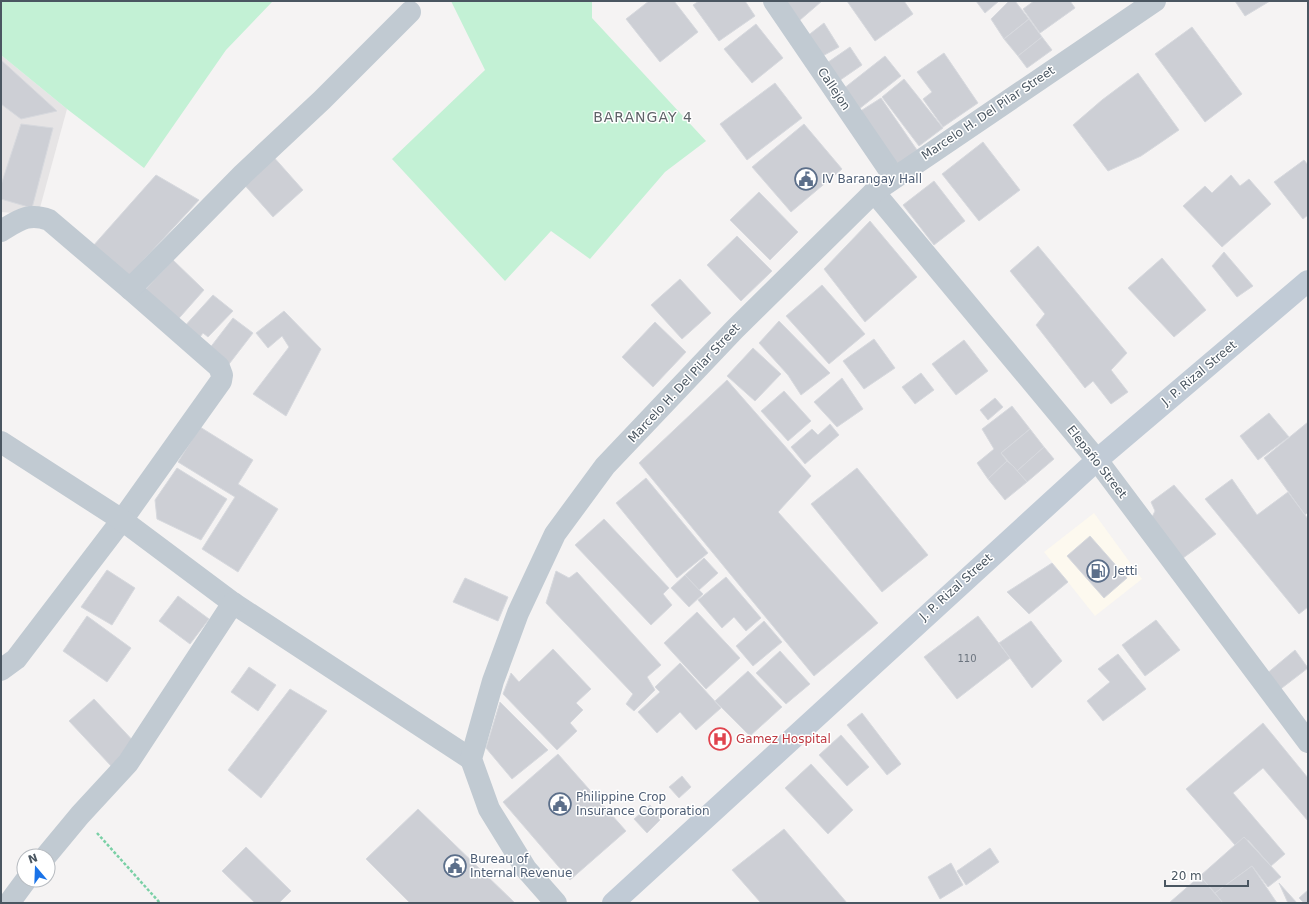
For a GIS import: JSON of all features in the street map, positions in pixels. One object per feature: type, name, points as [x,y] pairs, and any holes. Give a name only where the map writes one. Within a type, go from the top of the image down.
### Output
[{"type":"main road","name":"J. P. Rizal Street","points":[[613,903],[1096,460],[1308,281]]},
{"type":"street","name":"Callejon","points":[[774,1],[894,177]]},
{"type":"street","name":"Marcelo H. Del Pilar Street","points":[[471,758],[493,681],[518,613],[555,534],[610,460],[734,330],[874,192],[1155,1]]},
{"type":"street","points":[[130,289],[243,174],[322,100],[410,12]]},
{"type":"street","name":"Elepaño Street","points":[[874,192],[1096,460],[1308,742]]},
{"type":"street","points":[[1,232],[22,219],[39,217],[49,220],[219,367],[222,375],[221,381],[122,520],[6,660]]},
{"type":"street","points":[[1,442],[122,520],[233,603],[471,758],[489,809],[526,869],[556,903]]},
{"type":"street","points":[[53,848],[80,815],[128,763],[233,603]]},
{"type":"street","points":[[9,903],[20,888]]},
{"type":"path","points":[[80,815],[160,903]]},
{"type":"shaded area","points":[[1,55],[67,109],[38,215],[1,212]]},
{"type":"shaded area","name":"Jetti","points":[[1094,513],[1142,579],[1095,616],[1044,552]]},
{"type":"green space","points":[[1,1],[272,2],[226,50],[144,168],[67,109],[1,55]]},
{"type":"green space","points":[[451,1],[592,1],[592,18],[706,141],[665,172],[590,259],[551,231],[505,281],[392,159],[485,70]]},
{"type":"building","points":[[649,1],[674,1],[698,32],[660,62],[626,19]]},
{"type":"building","points":[[699,1],[745,1],[755,16],[719,41],[693,5]]},
{"type":"building","points":[[783,1],[822,1],[800,20]]},
{"type":"building","points":[[847,1],[904,1],[913,14],[875,41]]},
{"type":"building","points":[[976,1],[999,1],[985,13]]},
{"type":"building","points":[[1009,1],[1015,1],[1029,19],[1004,39],[991,19]]},
{"type":"building","points":[[1034,1],[1070,1],[1075,8],[1040,33],[1023,9]]},
{"type":"building","points":[[1235,1],[1270,1],[1245,16]]},
{"type":"building","points":[[1029,19],[1042,37],[1018,56],[1004,39]]},
{"type":"building","points":[[824,23],[839,47],[819,58],[806,37]]},
{"type":"building","points":[[756,24],[783,58],[752,83],[724,49]]},
{"type":"building","points":[[1192,27],[1242,94],[1205,122],[1155,54]]},
{"type":"building","points":[[1042,37],[1052,50],[1027,68],[1018,56]]},
{"type":"building","points":[[850,47],[862,65],[836,83],[824,65]]},
{"type":"building","points":[[944,53],[978,103],[943,127],[923,99],[932,92],[917,72]]},
{"type":"building","points":[[885,56],[901,76],[859,109],[843,89]]},
{"type":"building","points":[[1,60],[57,111],[21,119],[1,104]]},
{"type":"building","points":[[1138,73],[1179,130],[1141,156],[1108,171],[1073,125],[1102,100]]},
{"type":"building","points":[[904,79],[943,128],[919,146],[882,97]]},
{"type":"building","points":[[775,83],[802,118],[747,160],[720,124]]},
{"type":"building","points":[[881,98],[917,150],[894,168],[859,112]]},
{"type":"building","points":[[21,124],[53,128],[32,208],[1,199],[1,185]]},
{"type":"building","points":[[804,124],[842,169],[791,212],[752,167]]},
{"type":"building","points":[[983,142],[1020,190],[979,221],[942,174]]},
{"type":"building","points":[[271,154],[303,190],[273,217],[241,181]]},
{"type":"building","points":[[1304,160],[1308,165],[1308,215],[1303,219],[1274,182]]},
{"type":"building","points":[[156,175],[199,200],[127,278],[93,246]]},
{"type":"building","points":[[1231,175],[1240,186],[1249,179],[1271,204],[1222,247],[1183,206],[1205,186],[1212,193]]},
{"type":"building","points":[[934,181],[965,221],[934,245],[903,205]]},
{"type":"building","points":[[759,192],[798,232],[770,260],[730,220]]},
{"type":"building","points":[[870,221],[917,277],[865,322],[824,269]]},
{"type":"building","points":[[737,236],[772,271],[741,301],[707,265]]},
{"type":"building","points":[[1038,246],[1127,353],[1111,370],[1128,392],[1111,404],[1093,381],[1085,388],[1036,325],[1045,314],[1010,271]]},
{"type":"building","points":[[1224,252],[1253,286],[1237,297],[1212,266]]},
{"type":"building","points":[[1162,258],[1206,310],[1174,337],[1128,288]]},
{"type":"building","points":[[173,260],[204,290],[173,325],[140,295]]},
{"type":"building","points":[[680,279],[711,313],[682,339],[651,305]]},
{"type":"building","points":[[822,285],[865,334],[829,364],[786,316]]},
{"type":"building","points":[[213,295],[233,311],[208,337],[203,333],[197,341],[183,328]]},
{"type":"building","points":[[284,311],[321,349],[286,416],[253,394],[289,347],[282,336],[268,348],[256,333]]},
{"type":"building","points":[[233,318],[253,333],[226,368],[206,353]]},
{"type":"building","points":[[779,321],[830,373],[801,395],[788,375],[759,343]]},
{"type":"building","points":[[655,322],[686,352],[653,387],[622,357]]},
{"type":"building","points":[[874,339],[895,368],[864,389],[843,361]]},
{"type":"building","points":[[964,340],[988,371],[956,395],[932,364]]},
{"type":"building","points":[[753,348],[781,374],[755,401],[727,376]]},
{"type":"building","points":[[921,373],[934,390],[915,404],[902,387]]},
{"type":"building","points":[[842,378],[863,409],[837,427],[814,402]]},
{"type":"building","points":[[727,380],[811,476],[778,512],[878,623],[814,676],[639,463]]},
{"type":"building","points":[[784,391],[811,421],[788,441],[761,411]]},
{"type":"building","points":[[995,398],[1003,407],[988,420],[980,410]]},
{"type":"building","points":[[1012,406],[1030,429],[1001,453],[1007,461],[988,479],[977,463],[994,449],[982,429]]},
{"type":"building","points":[[1269,413],[1289,437],[1258,460],[1240,436]]},
{"type":"building","points":[[1308,422],[1308,512],[1305,515],[1264,458]]},
{"type":"building","points":[[830,424],[839,435],[805,464],[791,447],[812,429],[818,435]]},
{"type":"building","points":[[200,427],[253,460],[238,484],[278,509],[238,572],[202,549],[235,497],[178,462]]},
{"type":"building","points":[[1030,429],[1044,447],[1017,471],[1001,453]]},
{"type":"building","points":[[1044,447],[1054,459],[1027,482],[1017,471]]},
{"type":"building","points":[[1007,461],[1027,482],[1005,500],[988,479]]},
{"type":"building","points":[[177,468],[227,499],[201,540],[157,519],[155,500]]},
{"type":"building","points":[[857,468],[928,555],[882,592],[811,504]]},
{"type":"building","points":[[646,478],[708,553],[677,578],[616,503]]},
{"type":"building","points":[[1232,479],[1257,515],[1288,492],[1308,519],[1308,607],[1299,614],[1205,499]]},
{"type":"building","points":[[1174,485],[1216,534],[1179,561],[1149,523],[1155,511],[1151,502]]},
{"type":"building","points":[[604,519],[669,588],[663,594],[672,605],[651,625],[575,545]]},
{"type":"building","points":[[1090,536],[1127,578],[1104,598],[1067,556]]},
{"type":"building","points":[[704,558],[718,573],[699,590],[685,575]]},
{"type":"building","points":[[1052,563],[1068,582],[1029,614],[1007,592]]},
{"type":"building","points":[[107,570],[135,588],[112,625],[81,607]]},
{"type":"building","points":[[556,571],[569,578],[577,572],[661,665],[647,677],[655,690],[634,711],[626,704],[633,694],[546,603]]},
{"type":"building","points":[[685,575],[703,594],[689,607],[671,588]]},
{"type":"building","points":[[726,577],[761,618],[746,631],[734,617],[722,628],[698,600]]},
{"type":"building","points":[[465,578],[508,597],[498,621],[453,602]]},
{"type":"building","points":[[178,596],[209,619],[190,644],[159,621]]},
{"type":"building","points":[[697,612],[740,658],[706,689],[664,643]]},
{"type":"building","points":[[87,616],[131,648],[107,682],[63,651]]},
{"type":"building","points":[[978,616],[1010,658],[957,699],[924,657]]},
{"type":"building","points":[[1156,620],[1180,650],[1145,676],[1122,645]]},
{"type":"building","points":[[764,621],[782,642],[753,666],[736,646]]},
{"type":"building","points":[[1031,621],[1062,661],[1032,688],[999,643]]},
{"type":"building","points":[[553,649],[591,689],[576,703],[583,710],[570,723],[577,731],[557,750],[503,694],[511,673],[519,682]]},
{"type":"building","points":[[1295,650],[1308,668],[1278,691],[1265,675]]},
{"type":"building","points":[[780,651],[810,684],[786,704],[756,673]]},
{"type":"building","points":[[1118,654],[1146,689],[1103,721],[1087,701],[1110,682],[1098,669]]},
{"type":"building","points":[[680,663],[721,708],[696,730],[680,712],[657,733],[638,712],[660,692],[655,687]]},
{"type":"building","points":[[249,667],[276,685],[258,711],[231,692]]},
{"type":"building","points":[[748,671],[782,707],[750,736],[715,701]]},
{"type":"building","points":[[290,689],[327,711],[261,798],[228,770]]},
{"type":"building","points":[[94,699],[137,745],[112,767],[69,721]]},
{"type":"building","points":[[500,702],[548,750],[512,779],[486,748]]},
{"type":"building","points":[[862,713],[901,764],[887,775],[847,725]]},
{"type":"building","points":[[1263,723],[1308,778],[1308,821],[1263,768],[1233,793],[1285,854],[1271,866],[1248,840],[1235,845],[1186,789]]},
{"type":"building","points":[[841,735],[869,767],[847,786],[819,755]]},
{"type":"building","points":[[558,754],[626,831],[570,880],[503,802]]},
{"type":"building","points":[[811,764],[853,810],[828,834],[785,788]]},
{"type":"building","points":[[682,776],[691,787],[679,798],[669,787]]},
{"type":"building","points":[[650,805],[662,818],[647,833],[634,819]]},
{"type":"building","points":[[418,809],[515,903],[410,903],[366,859]]},
{"type":"building","points":[[784,829],[847,903],[761,903],[732,870]]},
{"type":"building","points":[[1244,837],[1281,877],[1268,887],[1252,866],[1215,893],[1200,876]]},
{"type":"building","points":[[246,847],[291,891],[279,903],[255,903],[222,871]]},
{"type":"building","points":[[990,848],[999,862],[966,885],[957,871]]},
{"type":"building","points":[[951,863],[963,885],[940,899],[928,877]]},
{"type":"building","points":[[1252,866],[1277,903],[1223,903],[1215,893]]},
{"type":"building","points":[[1200,876],[1223,903],[1169,903]]},
{"type":"building","points":[[1279,883],[1297,903],[1288,903]]},
{"type":"building","points":[[1308,890],[1308,903],[1304,903],[1299,898]]},
{"type":"place","name":"IV Barangay Hall","points":[[806,179]]},
{"type":"place","name":"Jetti","points":[[1098,571]]},
{"type":"place","name":"Gamez Hospital","points":[[720,739]]},
{"type":"place","name":"Philippine Crop Insurance Corporation","points":[[560,804]]},
{"type":"place","name":"Bureau of Internal Revenue","points":[[455,866]]},
{"type":"district","name":"BARANGAY 4","points":[[643,117]]}]
